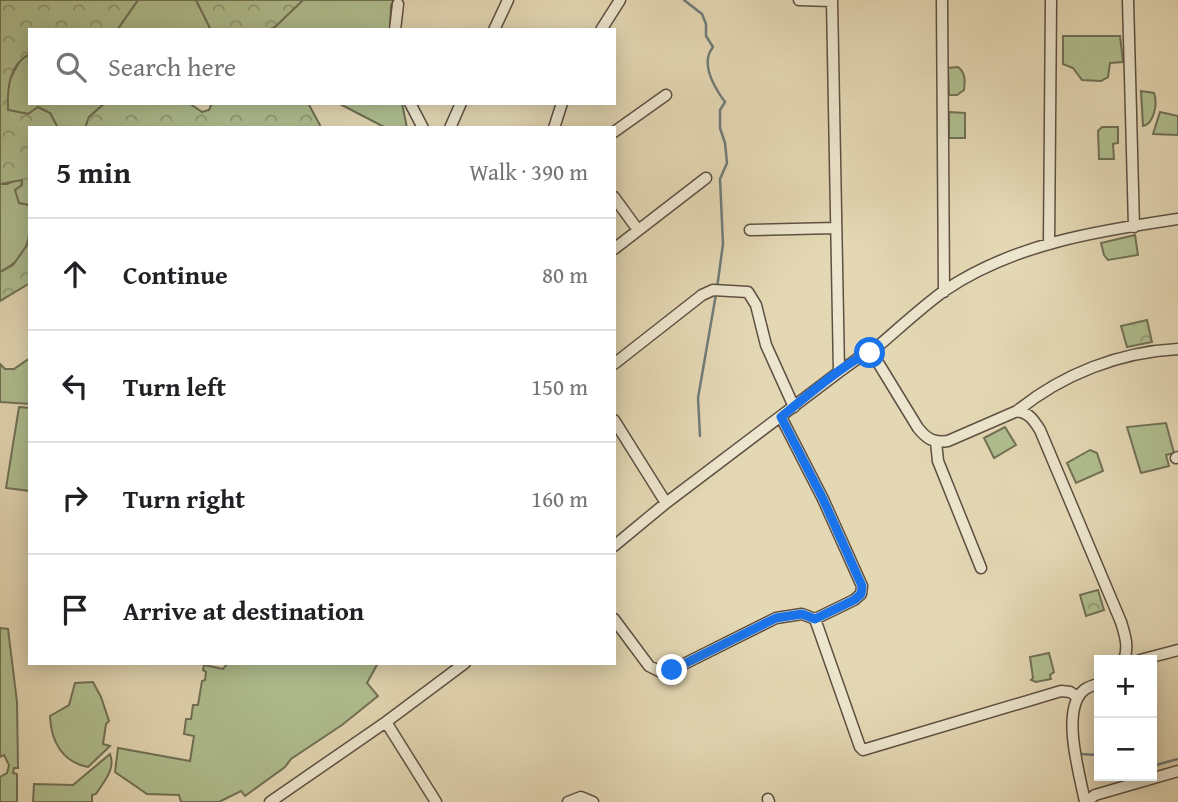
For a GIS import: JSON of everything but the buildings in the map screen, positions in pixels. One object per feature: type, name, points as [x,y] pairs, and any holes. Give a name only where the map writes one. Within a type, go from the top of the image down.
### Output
[{"type":"street","points":[[495,28],[508,0]]},
{"type":"street","points":[[602,28],[620,0]]},
{"type":"street","points":[[799,0],[832,1],[839,372]]},
{"type":"street","points":[[942,0],[944,292]]},
{"type":"street","points":[[1049,244],[1051,0]]},
{"type":"street","points":[[1128,0],[1134,227]]},
{"type":"street","points":[[395,28],[398,4]]},
{"type":"street","points":[[616,131],[666,94]]},
{"type":"street","points":[[411,105],[422,126]]},
{"type":"street","points":[[451,126],[460,105]]},
{"type":"street","points":[[558,126],[562,105]]},
{"type":"street","points":[[616,247],[706,178]]},
{"type":"street","points":[[616,200],[638,230]]},
{"type":"street","points":[[616,544],[666,503],[839,372],[864,354],[870,353],[944,292],[985,267],[1028,248],[1178,219]]},
{"type":"street","points":[[750,230],[835,228]]},
{"type":"street","points":[[616,362],[678,313],[716,290],[748,292],[753,297],[766,345],[793,407]]},
{"type":"street","points":[[870,353],[918,428],[927,438],[936,442],[948,441],[1017,411],[1060,382],[1107,361],[1128,355],[1178,349]]},
{"type":"street","points":[[1017,411],[1026,412],[1040,430],[1121,622],[1126,639],[1126,655]]},
{"type":"street","points":[[616,622],[649,666],[661,671],[672,670],[776,618],[802,614],[815,619],[861,594],[862,586],[823,499],[781,417]]},
{"type":"street","points":[[616,423],[666,503]]},
{"type":"street","points":[[936,442],[938,461],[981,568]]},
{"type":"street","points":[[815,619],[863,750],[1061,691],[1078,697]]},
{"type":"street","points":[[1157,656],[1178,650]]},
{"type":"street","points":[[270,802],[386,722],[462,665]]},
{"type":"street","points":[[1094,686],[1085,689],[1078,697],[1073,710],[1072,730],[1086,802],[1095,795],[1178,771]]},
{"type":"street","points":[[386,722],[436,802]]},
{"type":"street","points":[[568,802],[581,797],[593,802]]},
{"type":"green space","points":[[0,0],[138,0],[118,28],[28,28],[28,55],[18,64],[11,78],[8,110],[28,114],[38,107],[50,113],[57,126],[28,126],[28,205],[19,203],[15,190],[22,185],[22,180],[0,184]]},
{"type":"green space","points":[[138,0],[196,0],[210,28],[118,28]]},
{"type":"green space","points":[[196,0],[303,0],[273,28],[210,28]]},
{"type":"green space","points":[[303,0],[394,0],[391,5],[390,28],[273,28]]},
{"type":"green space","points":[[1063,36],[1120,36],[1123,62],[1110,63],[1108,77],[1101,81],[1082,80],[1073,68],[1063,64]]},
{"type":"green space","points":[[28,55],[28,105],[103,105],[89,117],[86,126],[57,126],[50,113],[28,114],[8,110],[6,87],[21,58]]},
{"type":"green space","points":[[958,67],[964,75],[964,90],[957,95],[949,95],[948,68]]},
{"type":"green space","points":[[1141,91],[1154,93],[1156,102],[1150,121],[1143,126]]},
{"type":"green space","points":[[103,105],[192,105],[202,112],[209,110],[211,105],[309,105],[320,125],[86,126],[89,117]]},
{"type":"green space","points":[[342,105],[402,105],[407,126],[382,126]]},
{"type":"green space","points":[[949,112],[965,113],[965,138],[949,138]]},
{"type":"green space","points":[[1160,112],[1178,116],[1178,135],[1153,134]]},
{"type":"green space","points":[[1102,127],[1118,127],[1118,143],[1113,144],[1114,159],[1099,159],[1098,131]]},
{"type":"green space","points":[[22,180],[19,203],[28,205],[28,240],[18,259],[0,272],[0,184]]},
{"type":"green space","points":[[1135,235],[1138,255],[1108,260],[1104,255],[1101,243]]},
{"type":"green space","points":[[28,244],[28,284],[0,301],[0,272],[13,265]]},
{"type":"green space","points":[[1147,320],[1152,342],[1127,347],[1121,326]]},
{"type":"green space","points":[[28,359],[28,404],[0,402],[0,364],[5,369],[14,369]]},
{"type":"green space","points":[[19,407],[28,408],[28,491],[6,488]]},
{"type":"green space","points":[[1166,423],[1174,453],[1166,455],[1169,466],[1141,473],[1127,427]]},
{"type":"green space","points":[[1005,427],[1016,445],[994,458],[984,438]]},
{"type":"green space","points":[[1090,450],[1097,453],[1103,471],[1076,483],[1067,463]]},
{"type":"green space","points":[[1098,590],[1104,610],[1086,616],[1080,595]]},
{"type":"green space","points":[[0,628],[8,629],[17,702],[18,768],[14,768],[13,773],[17,774],[17,802],[0,802],[0,777],[7,773],[9,765],[4,755],[0,757]]},
{"type":"green space","points":[[1049,653],[1054,672],[1050,675],[1051,679],[1036,682],[1031,680],[1030,657]]},
{"type":"green space","points":[[204,665],[223,669],[226,665],[377,665],[367,683],[378,696],[245,796],[241,791],[219,802],[181,802],[179,795],[147,794],[115,772],[118,748],[190,761],[194,736],[184,734],[186,719],[191,719],[193,705],[198,705],[202,681],[205,680]]},
{"type":"green space","points":[[93,682],[109,721],[106,724],[103,744],[110,746],[88,767],[71,760],[60,749],[53,734],[50,716],[69,705],[75,683]]},
{"type":"green space","points":[[110,754],[110,770],[96,794],[92,795],[92,802],[33,802],[34,784],[73,785]]},
{"type":"waterway","points":[[684,0],[702,14],[706,24],[706,36],[713,47],[708,60],[710,75],[725,102],[720,110],[720,128],[727,163],[720,179],[723,244],[717,288]]},
{"type":"waterway","points":[[700,436],[698,398],[716,294]]},
{"type":"waterway","points":[[1080,754],[1094,755]]},
{"type":"waterway","points":[[1157,765],[1178,759]]},
{"type":"route","points":[[672,670],[776,618],[802,614],[815,619],[861,594],[862,586],[823,499],[781,417],[864,354],[870,353]]}]
